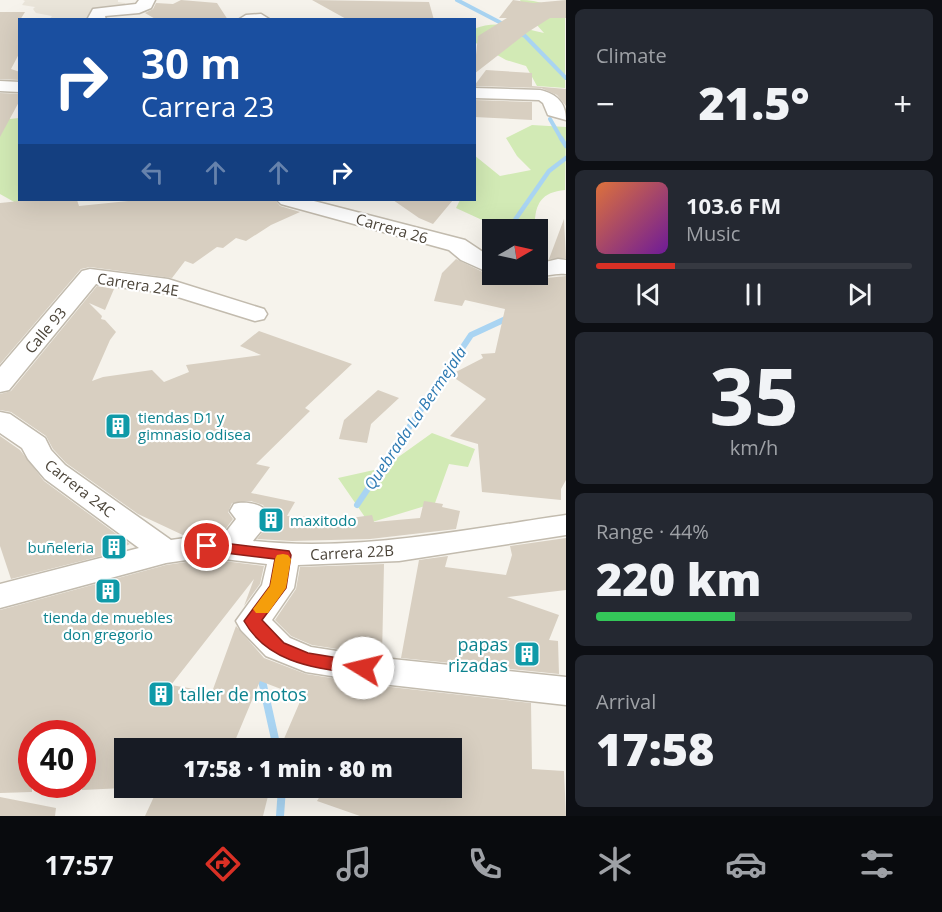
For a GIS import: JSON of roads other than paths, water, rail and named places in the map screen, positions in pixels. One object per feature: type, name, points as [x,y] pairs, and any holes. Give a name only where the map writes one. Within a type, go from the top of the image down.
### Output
[{"type":"street","points":[[96,18],[99,12],[139,8],[146,4],[147,0]]},
{"type":"street","points":[[0,86],[18,87]]},
{"type":"street","points":[[476,93],[549,97],[554,102],[555,111],[566,115]]},
{"type":"street","name":"Carrera 26","points":[[292,201],[457,245],[482,262]]},
{"type":"street","points":[[548,268],[566,267]]},
{"type":"street","name":"Carrera 24E","points":[[90,276],[168,286],[255,314]]},
{"type":"street","name":"Calle 93","points":[[0,384],[90,276]]},
{"type":"street","name":"Carrera 24C","points":[[0,420],[34,444],[38,453],[55,472],[166,552]]},
{"type":"street","points":[[229,550],[252,520],[252,515],[245,511]]},
{"type":"street","name":"Carrera 22B","points":[[0,596],[166,552],[207,546],[284,555],[399,550],[566,525]]},
{"type":"street","points":[[284,555],[278,588],[253,621],[278,647],[306,659],[382,671],[566,691]]},
{"type":"waterway","name":"Quebrada La Bermejala","points":[[457,0],[505,25]]},
{"type":"waterway","name":"Quebrada La Bermejala","points":[[519,33],[525,36],[566,78]]},
{"type":"waterway","name":"Quebrada La Bermejala","points":[[550,119],[562,140]]},
{"type":"waterway","name":"Quebrada La Bermejala","points":[[561,138],[566,146]]},
{"type":"waterway","name":"Quebrada La Bermejala","points":[[516,219],[549,171],[566,158]]},
{"type":"waterway","name":"Quebrada La Bermejala","points":[[357,505],[471,335],[510,317]]},
{"type":"waterway","name":"Quebrada La Bermejala","points":[[261,676],[275,738]]},
{"type":"waterway","name":"Quebrada La Bermejala","points":[[280,816],[281,798]]},
{"type":"place","name":"tiendas D1 y gimnasio odisea","points":[[118,426]]},
{"type":"place","name":"maxitodo","points":[[271,520]]},
{"type":"place","name":"buñeleria","points":[[114,547]]},
{"type":"place","name":"tienda de muebles don gregorio","points":[[108,591]]},
{"type":"place","name":"papas rizadas","points":[[527,654]]},
{"type":"place","name":"taller de motos","points":[[161,694]]}]
